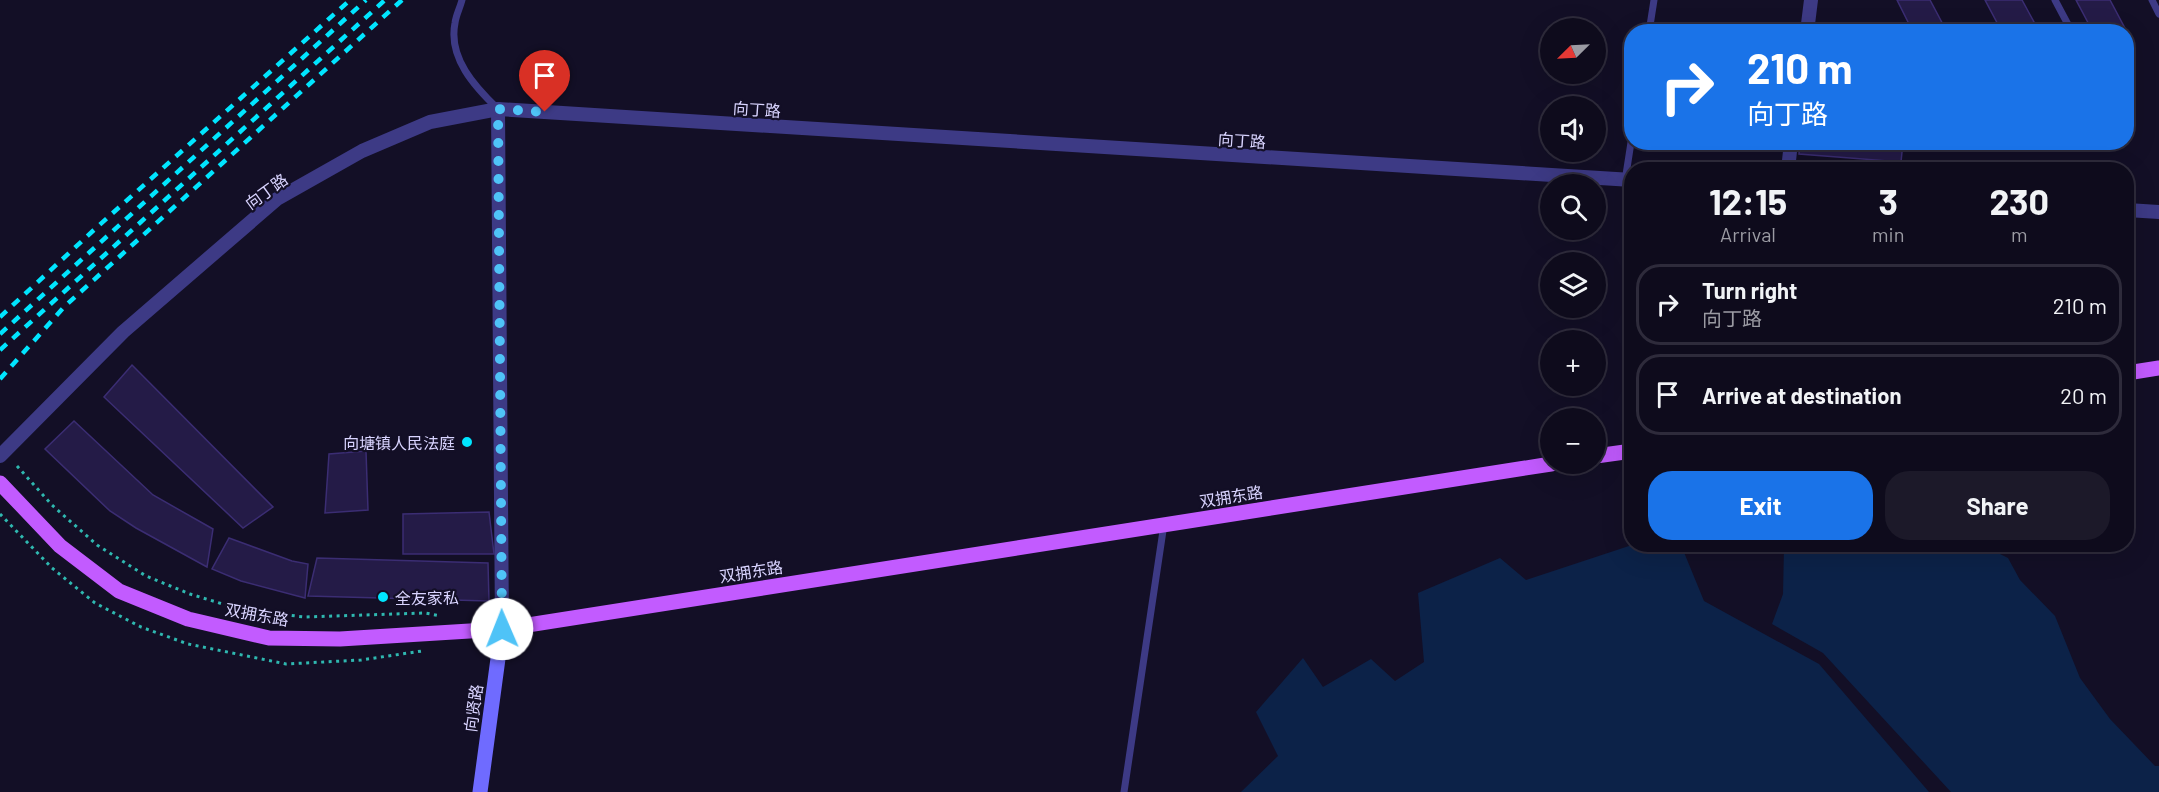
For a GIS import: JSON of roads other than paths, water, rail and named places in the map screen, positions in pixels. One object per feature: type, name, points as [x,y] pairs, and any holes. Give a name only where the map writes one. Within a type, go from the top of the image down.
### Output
[{"type":"main road","points":[[2134,372],[2159,368]]},
{"type":"main road","points":[[1606,455],[1624,452]]},
{"type":"main road","name":"双拥东路","points":[[0,483],[60,546],[119,591],[188,619],[268,638],[340,639],[502,629],[1540,466]]},
{"type":"street","points":[[1808,24],[1811,0]]},
{"type":"street","name":"向丁路","points":[[0,456],[123,332],[277,199],[362,151],[430,122],[498,109],[1624,180]]},
{"type":"street","points":[[498,109],[502,629]]},
{"type":"street","points":[[2134,210],[2159,212]]},
{"type":"street","name":"向贤路","points":[[480,792],[502,629]]},
{"type":"lane","points":[[462,0],[454,24],[454,42],[460,61],[475,87],[498,109]]},
{"type":"lane","points":[[1650,24],[1654,0]]},
{"type":"lane","points":[[2055,0],[2068,24]]},
{"type":"lane","points":[[2152,0],[2159,14]]},
{"type":"lane","points":[[1124,792],[1164,524]]},
{"type":"water","points":[[1624,548],[1624,552],[1684,552],[1704,601],[1819,664],[1929,792],[1241,792],[1278,756],[1256,712],[1303,658],[1323,687],[1371,659],[1395,681],[1424,662],[1418,593],[1500,558],[1526,580]]},
{"type":"water","points":[[1784,552],[1996,552],[2008,558],[2020,580],[2055,616],[2080,678],[2110,719],[2155,766],[2159,766],[2159,792],[1951,792],[1823,653],[1772,624],[1783,594]]},
{"type":"railway","points":[[0,317],[350,0]]},
{"type":"railway","points":[[0,334],[366,0]]},
{"type":"railway","points":[[0,350],[385,0]]},
{"type":"railway","points":[[0,379],[64,307],[402,0]]},
{"type":"place","name":"向塘镇人民法庭","points":[[467,442]]},
{"type":"place","name":"全友家私","points":[[383,597]]}]
